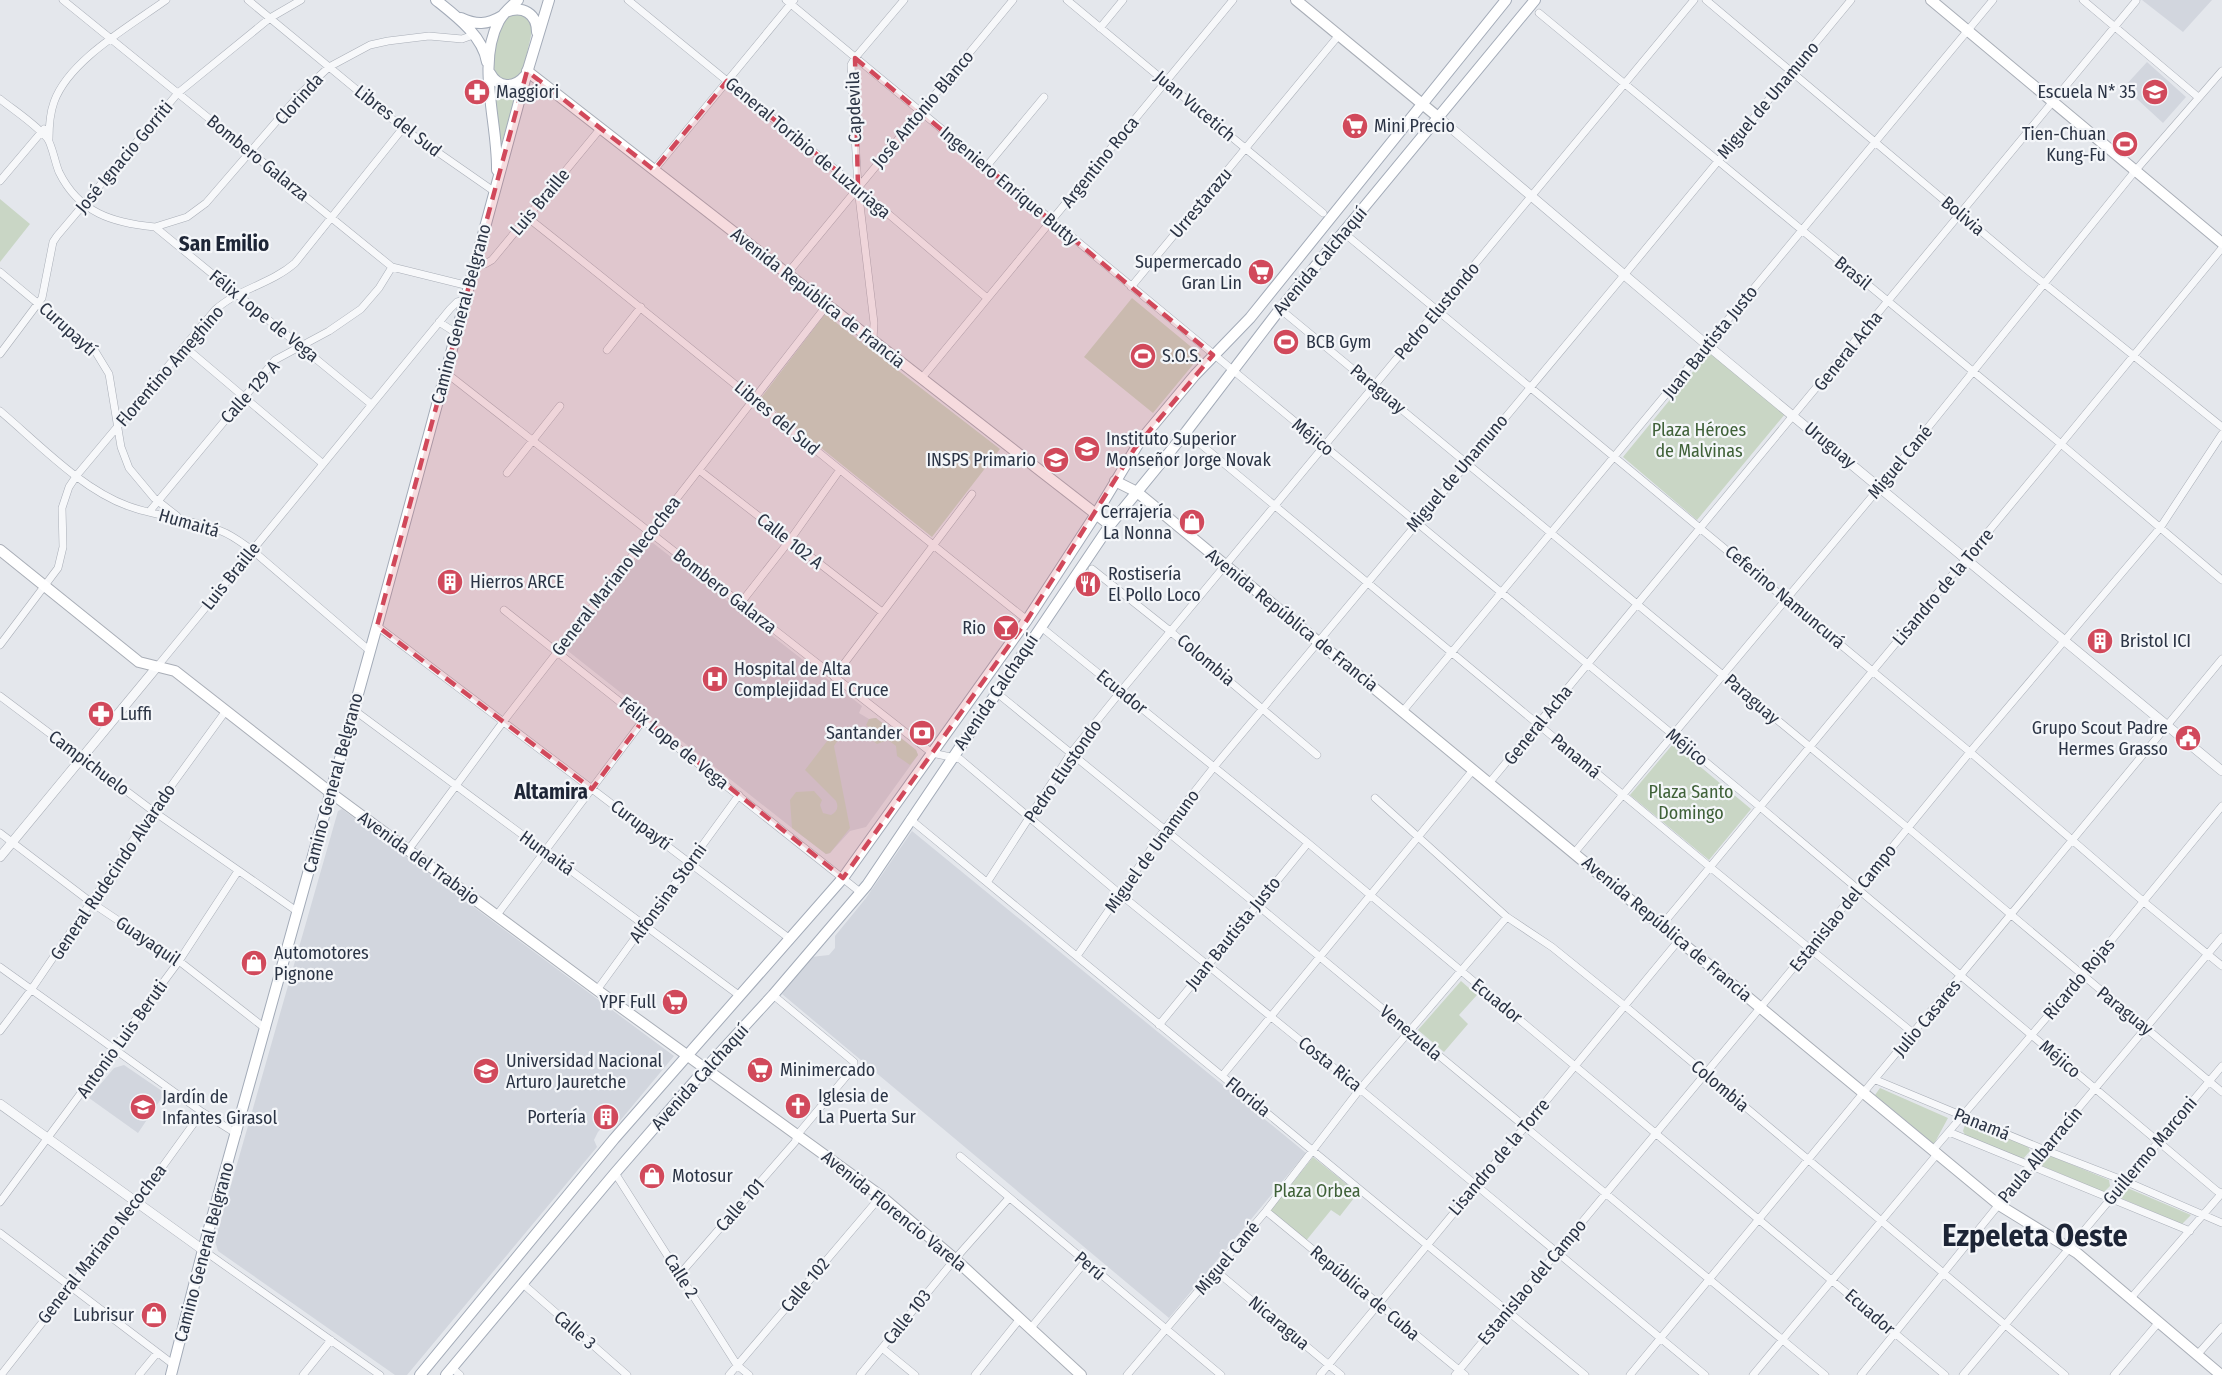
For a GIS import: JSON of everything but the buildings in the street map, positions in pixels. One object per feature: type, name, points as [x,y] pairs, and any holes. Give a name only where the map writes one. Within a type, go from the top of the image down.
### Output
[{"type":"main road","points":[[436,0],[458,17],[481,45],[488,68],[495,81],[505,85],[518,82],[526,73]]},
{"type":"main road","name":"Camino General Belgrano","points":[[495,192],[497,159],[488,68],[496,29],[504,14],[518,0]]},
{"type":"main road","name":"Camino General Belgrano","points":[[172,1370],[203,1250],[377,626],[537,32],[549,0]]},
{"type":"main road","points":[[1296,0],[1438,117]]},
{"type":"main road","name":"Avenida Calchaquí","points":[[420,1375],[614,1139],[692,1058],[740,996],[843,878],[1027,620],[1140,441],[1213,355],[1250,318],[1506,0]]},
{"type":"main road","name":"Avenida Calchaquí","points":[[453,1373],[615,1173],[773,995],[860,892],[1110,525],[1186,432],[1280,309],[1535,0]]},
{"type":"main road","points":[[1931,0],[2222,243]]},
{"type":"main road","points":[[458,17],[478,24],[491,22],[520,8],[528,11],[535,20],[537,32]]},
{"type":"main road","name":"Avenida República de Francia","points":[[526,73],[873,339],[921,379],[1110,525]]},
{"type":"main road","name":"Avenida República de Francia","points":[[1115,481],[1137,492],[1999,1204],[2069,1248],[2221,1375]]},
{"type":"main road","name":"Avenida del Trabajo","points":[[0,550],[139,662],[175,671],[331,792],[692,1058]]},
{"type":"main road","name":"Avenida Florencio Varela","points":[[692,1058],[881,1196],[955,1259],[1080,1375]]},
{"type":"street","name":"Bombero Galarza","points":[[63,0],[392,267],[469,286]]},
{"type":"street","points":[[155,227],[117,221],[84,206],[61,176],[49,139],[53,103],[70,74],[81,62],[166,0]]},
{"type":"street","name":"Libres del Sud","points":[[248,0],[403,128],[495,192]]},
{"type":"street","name":"José Ignacio Gorriti","points":[[0,354],[39,303],[44,292],[53,242],[57,236],[178,93],[270,18],[301,0]]},
{"type":"street","name":"General Toribio de Luzuriaga","points":[[628,0],[858,188],[987,298]]},
{"type":"street","name":"Capdevila","points":[[873,339],[874,324],[858,188],[851,65],[904,0]]},
{"type":"street","name":"José Antonio Blanco","points":[[787,274],[1013,0]]},
{"type":"street","name":"Juan Vucetich","points":[[1067,0],[1323,213]]},
{"type":"street","points":[[1100,28],[1123,0]]},
{"type":"street","name":"Argentino Roca","points":[[921,379],[1233,0]]},
{"type":"street","name":"Pedro Elustondo","points":[[988,881],[1071,753],[1694,0]]},
{"type":"street","name":"Bolivia","points":[[1706,0],[2133,357],[2222,427]]},
{"type":"street","name":"Miguel de Unamuno","points":[[1077,956],[1165,829],[1214,767],[1851,0]]},
{"type":"street","name":"Juan Bautista Justo","points":[[1403,711],[1993,0]]},
{"type":"street","points":[[2083,0],[2198,96]]},
{"type":"street","points":[[654,170],[790,1]]},
{"type":"street","name":"Ingeniero Enrique Butty","points":[[790,1],[855,58],[1233,371]]},
{"type":"street","name":"General Acha","points":[[1490,782],[2136,1]]},
{"type":"street","name":"Brasil","points":[[1539,13],[2061,444],[2222,580]]},
{"type":"street","name":"Clorinda","points":[[155,227],[177,221],[198,210],[252,153],[300,94],[329,67],[370,45],[388,41],[429,36],[462,39],[473,35]]},
{"type":"street","name":"Urrestarazu","points":[[1131,287],[1339,35]]},
{"type":"street","name":"Miguel Cané","points":[[1575,852],[1880,487],[2135,171],[2222,71]]},
{"type":"street","points":[[986,166],[1044,97]]},
{"type":"street","points":[[0,99],[49,139]]},
{"type":"street","name":"Uruguay","points":[[1438,117],[1707,345],[1795,415],[2222,771]]},
{"type":"street","points":[[0,181],[50,123]]},
{"type":"street","name":"Florentino Ameghino","points":[[0,645],[46,587],[61,562],[62,508],[69,487],[77,475],[215,310],[239,295],[283,274],[295,263],[403,128]]},
{"type":"street","name":"Luis Braille","points":[[474,266],[492,260],[600,129]]},
{"type":"street","name":"Libres del Sud","points":[[527,217],[753,398],[839,471],[1027,620]]},
{"type":"street","name":"Félix Lope de Vega","points":[[155,227],[371,404]]},
{"type":"street","name":"Ceferino Namuncurá","points":[[1344,233],[1701,527],[2222,966]]},
{"type":"street","name":"Lisandro de la Torre","points":[[1662,925],[2222,248]]},
{"type":"street","name":"Calle 129 A","points":[[149,512],[275,360],[329,331],[361,309],[379,288],[392,267]]},
{"type":"street","name":"Curupaytí","points":[[0,272],[90,345],[100,358],[109,374],[121,447],[129,468],[157,501],[182,520]]},
{"type":"street","name":"Luis Braille","points":[[0,857],[439,322],[457,302],[465,300]]},
{"type":"street","name":"General Mariano Necochea","points":[[409,849],[557,651],[827,304]]},
{"type":"street","points":[[607,350],[641,307]]},
{"type":"street","name":"Paraguay","points":[[1280,309],[1723,674],[2222,1092]]},
{"type":"street","points":[[439,322],[456,333]]},
{"type":"street","points":[[185,346],[322,463]]},
{"type":"street","name":"Méjico","points":[[1233,371],[2222,1193]]},
{"type":"street","name":"Bombero Galarza","points":[[445,372],[932,753],[952,758]]},
{"type":"street","points":[[507,473],[560,406]]},
{"type":"street","name":"Humaitá","points":[[0,411],[77,475],[115,500],[149,512],[223,531],[252,550],[370,651]]},
{"type":"street","name":"Panamá","points":[[1186,432],[1913,1033]]},
{"type":"street","name":"Estanislao del Campo","points":[[1460,1373],[1508,1310],[1970,752],[2160,528],[2222,434]]},
{"type":"street","name":"Calle 102 A","points":[[699,470],[882,612]]},
{"type":"street","points":[[741,604],[839,471]]},
{"type":"street","points":[[834,677],[972,495]]},
{"type":"street","name":"Colombia","points":[[1092,569],[1170,631],[1317,755]]},
{"type":"street","name":"Félix Lope de Vega","points":[[504,610],[860,892]]},
{"type":"street","name":"Curupaytí","points":[[377,626],[790,939]]},
{"type":"street","name":"Ecuador","points":[[1046,631],[1308,843],[1945,1375]]},
{"type":"street","name":"Julio Casares","points":[[1630,1375],[2222,659]]},
{"type":"street","name":"Venezuela","points":[[997,693],[1165,829],[1825,1375]]},
{"type":"street","name":"Campichuelo","points":[[0,696],[153,811],[298,912]]},
{"type":"street","name":"Humaitá","points":[[354,710],[740,996]]},
{"type":"street","name":"General Rudecindo Alvarado","points":[[0,1031],[225,712]]},
{"type":"street","points":[[497,915],[644,719]]},
{"type":"street","name":"Costa Rica","points":[[952,758],[960,759],[1120,894],[1360,1089],[1705,1375]]},
{"type":"street","points":[[1222,1076],[1473,770]]},
{"type":"street","name":"Alfonsina Storni","points":[[597,990],[739,795]]},
{"type":"street","name":"Colombia","points":[[1375,798],[1507,917],[1552,947],[1624,1006],[2064,1375]]},
{"type":"street","name":"Ricardo Rojas","points":[[1754,1375],[1881,1221],[1949,1132],[2032,1036],[2222,806]]},
{"type":"street","name":"Florida","points":[[910,819],[1585,1375]]},
{"type":"street","name":"Guayaquil","points":[[0,833],[92,903],[178,961],[266,1029]]},
{"type":"street","name":"Juan Bautista Justo","points":[[1160,1025],[1256,904],[1308,843]]},
{"type":"street","name":"Antonio Luis Beruti","points":[[0,1202],[49,1139],[178,961],[238,871]]},
{"type":"street","name":"Miguel Cané","points":[[1127,1375],[1266,1211],[1360,1089],[1507,917]]},
{"type":"street","name":"Paula Albarracín","points":[[1861,1375],[2030,1166],[2222,937]]},
{"type":"street","name":"Lisandro de la Torre","points":[[1320,1375],[1377,1303],[1679,940]]},
{"type":"street","points":[[0,968],[202,1112],[237,1134]]},
{"type":"street","points":[[773,995],[854,1062],[854,1067],[798,1134]]},
{"type":"street","name":"Guillermo Marconi","points":[[1963,1375],[2222,1066]]},
{"type":"street","name":"Panamá","points":[[1876,1080],[2125,1181],[2222,1224]]},
{"type":"street","points":[[0,1104],[380,1375]]},
{"type":"street","name":"General Mariano Necochea","points":[[1,1375],[136,1202],[202,1112]]},
{"type":"street","name":"Panamá","points":[[1949,1132],[2190,1231]]},
{"type":"street","name":"Calle 101","points":[[680,1274],[795,1142],[798,1134]]},
{"type":"street","name":"Perú","points":[[960,1156],[1221,1375]]},
{"type":"street","name":"Calle 2","points":[[615,1173],[738,1365],[749,1375]]},
{"type":"street","points":[[2131,1298],[2222,1193]]},
{"type":"street","name":"Calle 102","points":[[729,1375],[881,1196]]},
{"type":"street","points":[[955,1259],[1009,1198]]},
{"type":"street","name":"República de Cuba","points":[[1266,1211],[1460,1373]]},
{"type":"street","points":[[0,1233],[157,1353],[172,1370]]},
{"type":"street","name":"Calle 103","points":[[860,1375],[955,1259]]},
{"type":"street","points":[[1030,1329],[1085,1262]]},
{"type":"street","name":"Nicaragua","points":[[1216,1271],[1341,1375]]},
{"type":"street","name":"Calle 3","points":[[523,1284],[627,1375]]},
{"type":"street","points":[[975,1375],[1019,1320]]},
{"type":"street","points":[[2114,1375],[2159,1322]]},
{"type":"street","points":[[2197,1355],[2222,1327]]},
{"type":"street","points":[[303,1375],[331,1340]]},
{"type":"street","points":[[882,1348],[915,1375]]},
{"type":"street","points":[[139,1375],[157,1353]]},
{"type":"highlighted area","points":[[855,58],[1213,355],[1135,448],[1027,620],[843,878],[644,719],[592,789],[377,626],[527,71],[654,170],[727,81],[858,188]]},
{"type":"shaded area","points":[[2142,0],[2212,0],[2183,32]]},
{"type":"shaded area","name":"Escuela N* 35","points":[[2147,62],[2186,97],[2163,123],[2124,87]]},
{"type":"shaded area","name":"Hospital de Alta Complejidad El Cruce","points":[[649,543],[653,543],[862,706],[859,713],[869,719],[876,718],[916,750],[918,755],[866,827],[850,831],[830,853],[826,854],[792,828],[568,651],[567,646]]},
{"type":"shaded area","name":"Universidad Nacional Arturo Jauretche","points":[[342,809],[674,1056],[619,1122],[611,1120],[598,1132],[594,1140],[597,1147],[407,1375],[395,1375],[218,1251],[215,1241],[338,811]]},
{"type":"shaded area","points":[[912,831],[1306,1153],[1169,1318],[782,994],[811,957],[829,955],[835,948],[835,936],[866,898]]},
{"type":"shaded area","points":[[124,1065],[165,1093],[138,1133],[89,1098],[114,1068]]},
{"type":"green space","points":[[509,14],[524,14],[533,27],[522,75],[510,82],[496,77],[493,60],[495,44]]},
{"type":"green space","points":[[492,82],[518,87],[502,142],[499,141]]},
{"type":"green space","points":[[0,199],[30,224],[0,262]]},
{"type":"green space","name":"S.O.S.","points":[[1132,298],[1201,355],[1153,413],[1084,357]]},
{"type":"green space","points":[[825,314],[1000,449],[932,537],[760,399]]},
{"type":"green space","name":"Plaza Héroes de Malvinas","points":[[1709,352],[1785,414],[1697,520],[1623,457]]},
{"type":"green space","points":[[876,718],[916,750],[918,755],[910,765],[897,756],[896,746],[888,740],[877,744],[865,735],[870,728],[866,725],[869,719]]},
{"type":"green space","points":[[834,732],[840,737],[834,746],[850,828],[830,853],[826,854],[792,828],[790,800],[796,792],[814,791],[822,800],[820,805],[823,813],[831,815],[836,811],[836,801],[805,770]]},
{"type":"green space","name":"Plaza Santo Domingo","points":[[1673,744],[1751,809],[1709,860],[1630,795]]},
{"type":"green space","points":[[1461,981],[1477,995],[1459,1015],[1468,1024],[1444,1052],[1418,1030]]},
{"type":"green space","points":[[1880,1088],[1948,1118],[1934,1144],[1875,1095]]},
{"type":"green space","points":[[1970,1124],[2028,1146],[2030,1151],[2022,1160],[1965,1135],[1963,1131],[1965,1125]]},
{"type":"green space","points":[[2051,1156],[2109,1180],[2110,1186],[2104,1192],[2042,1166],[2043,1162]]},
{"type":"green space","name":"Plaza Orbea","points":[[1313,1157],[1358,1193],[1340,1216],[1331,1210],[1305,1242],[1270,1211]]},
{"type":"green space","points":[[2125,1187],[2191,1215],[2182,1224],[2118,1197]]},
{"type":"place","name":"Maggiori","points":[[477,92]]},
{"type":"place","name":"Escuela N* 35","points":[[2155,92]]},
{"type":"place","name":"Mini Precio","points":[[1355,126]]},
{"type":"place","name":"Tien-Chuan Kung-Fu","points":[[2125,144]]},
{"type":"place","name":"Supermercado Gran Lin","points":[[1261,272]]},
{"type":"place","name":"BCB Gym","points":[[1286,342]]},
{"type":"place","name":"S.O.S.","points":[[1143,356]]},
{"type":"place","name":"Instituto Superior Monseñor Jorge Novak","points":[[1087,449]]},
{"type":"place","name":"INSPS Primario","points":[[1056,460]]},
{"type":"place","name":"Cerrajería La Nonna","points":[[1192,522]]},
{"type":"place","name":"Hierros ARCE","points":[[450,582]]},
{"type":"place","name":"Rostisería El Pollo Loco","points":[[1088,584]]},
{"type":"place","name":"Rio","points":[[1006,628]]},
{"type":"place","name":"Bristol ICI","points":[[2100,641]]},
{"type":"place","name":"Hospital de Alta Complejidad El Cruce","points":[[715,679]]},
{"type":"place","name":"Luffi","points":[[101,714]]},
{"type":"place","name":"Santander","points":[[922,733]]},
{"type":"place","name":"Grupo Scout Padre Hermes Grasso","points":[[2188,738]]},
{"type":"place","name":"Automotores Pignone","points":[[254,963]]},
{"type":"place","name":"YPF Full","points":[[675,1002]]},
{"type":"place","name":"Minimercado","points":[[760,1070]]},
{"type":"place","name":"Universidad Nacional Arturo Jauretche","points":[[486,1071]]},
{"type":"place","name":"Iglesia de La Puerta Sur","points":[[798,1106]]},
{"type":"place","name":"Jardín de Infantes Girasol","points":[[143,1107]]},
{"type":"place","name":"Portería","points":[[606,1117]]},
{"type":"place","name":"Motosur","points":[[652,1176]]},
{"type":"place","name":"Lubrisur","points":[[154,1315]]},
{"type":"district","name":"San Emilio","points":[[224,244]]},
{"type":"district","name":"Altamira","points":[[551,792]]},
{"type":"district","name":"Ezpeleta Oeste","points":[[2035,1236]]}]
